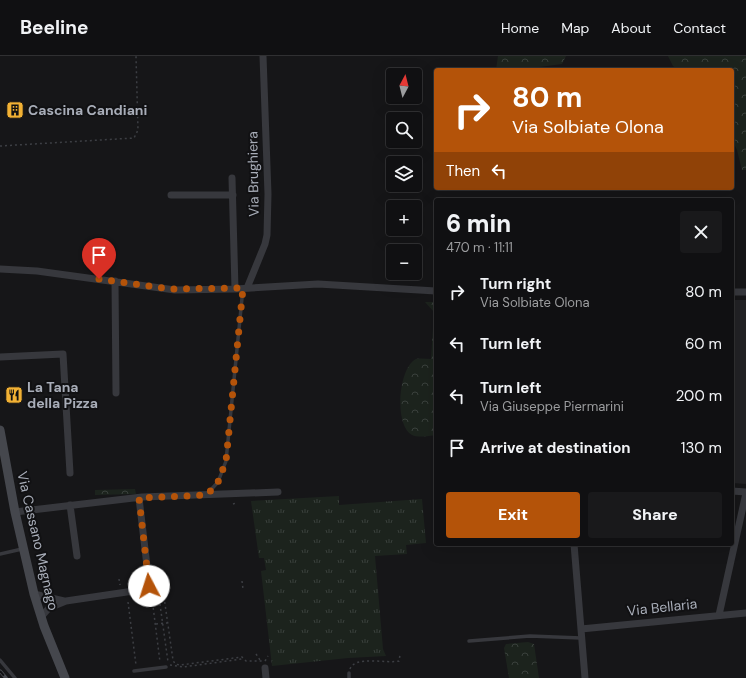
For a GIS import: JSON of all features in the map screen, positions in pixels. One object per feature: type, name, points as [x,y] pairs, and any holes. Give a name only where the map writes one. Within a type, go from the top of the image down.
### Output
[{"type":"street","name":"Via Brughiera","points":[[245,288],[265,244],[267,235],[268,194],[263,56]]},
{"type":"street","points":[[232,178],[235,289]]},
{"type":"street","points":[[171,195],[232,195]]},
{"type":"street","points":[[0,269],[37,271],[171,289],[235,289],[318,284],[434,292]]},
{"type":"street","points":[[115,282],[116,393]]},
{"type":"street","points":[[734,292],[746,292]]},
{"type":"street","points":[[0,357],[64,354],[70,473]]},
{"type":"street","name":"Via Cassano Magnago","points":[[0,431],[15,512],[34,594],[41,617],[65,678]]},
{"type":"street","points":[[720,615],[746,492],[734,491]]},
{"type":"street","points":[[15,512],[139,498],[278,492]]},
{"type":"street","points":[[41,617],[49,608],[66,601],[144,591],[148,588],[139,498]]},
{"type":"street","points":[[70,505],[77,556]]},
{"type":"street","points":[[574,546],[586,678]]},
{"type":"street","points":[[34,594],[66,601]]},
{"type":"street","name":"Via Bellaria","points":[[581,629],[746,613]]},
{"type":"street","points":[[264,665],[266,678]]},
{"type":"lane","points":[[207,495],[218,482],[226,461],[245,288]]},
{"type":"lane","points":[[0,554],[23,549]]},
{"type":"lane","points":[[469,640],[530,636],[582,638]]},
{"type":"lane","points":[[0,660],[15,678]]},
{"type":"lane","points":[[135,671],[166,667]]},
{"type":"path","points":[[0,146],[134,138],[138,130],[136,56]]},
{"type":"path","points":[[119,579],[120,585]]},
{"type":"path","points":[[242,581],[243,589]]},
{"type":"path","points":[[159,589],[167,661],[172,666],[183,667],[242,659]]},
{"type":"path","points":[[164,597],[173,660],[175,664],[180,665],[242,657],[242,659],[248,661],[260,660]]},
{"type":"path","points":[[152,598],[160,662]]},
{"type":"path","points":[[128,602],[135,671]]},
{"type":"path","points":[[156,624],[167,623]]},
{"type":"path","points":[[256,654],[264,665],[268,656]]},
{"type":"path","points":[[349,676],[351,666],[354,664],[376,661],[395,662],[399,660],[400,656]]},
{"type":"shaded area","points":[[734,300],[746,300],[746,484],[734,483]]},
{"type":"green space","points":[[498,56],[566,56],[562,64],[529,68],[496,68]]},
{"type":"green space","points":[[668,56],[746,56],[746,170],[742,170],[734,143],[734,68],[676,68],[673,66]]},
{"type":"green space","points":[[425,302],[434,302],[434,312]]},
{"type":"green space","points":[[434,312],[434,435],[420,437],[414,436],[406,430],[402,421],[400,397],[402,385],[405,373],[410,364],[416,359],[431,359]]},
{"type":"green space","points":[[135,489],[136,494],[95,495],[95,490]]},
{"type":"green space","points":[[339,496],[339,505],[422,499],[426,543],[406,545],[407,554],[375,556],[383,649],[386,656],[348,658],[272,666],[261,571],[266,570],[264,558],[259,558],[251,501]]},
{"type":"green space","points":[[528,642],[534,644],[539,678],[509,678],[504,648],[506,644]]},
{"type":"railway","points":[[0,671],[6,678]]},
{"type":"place","name":"Cascina Candiani","points":[[15,110]]},
{"type":"place","name":"La Tana della Pizza","points":[[14,395]]},
{"type":"route","points":[[99,279],[171,289],[190,290],[243,288],[228,448],[226,461],[218,482],[207,495],[139,498],[149,586]]}]
